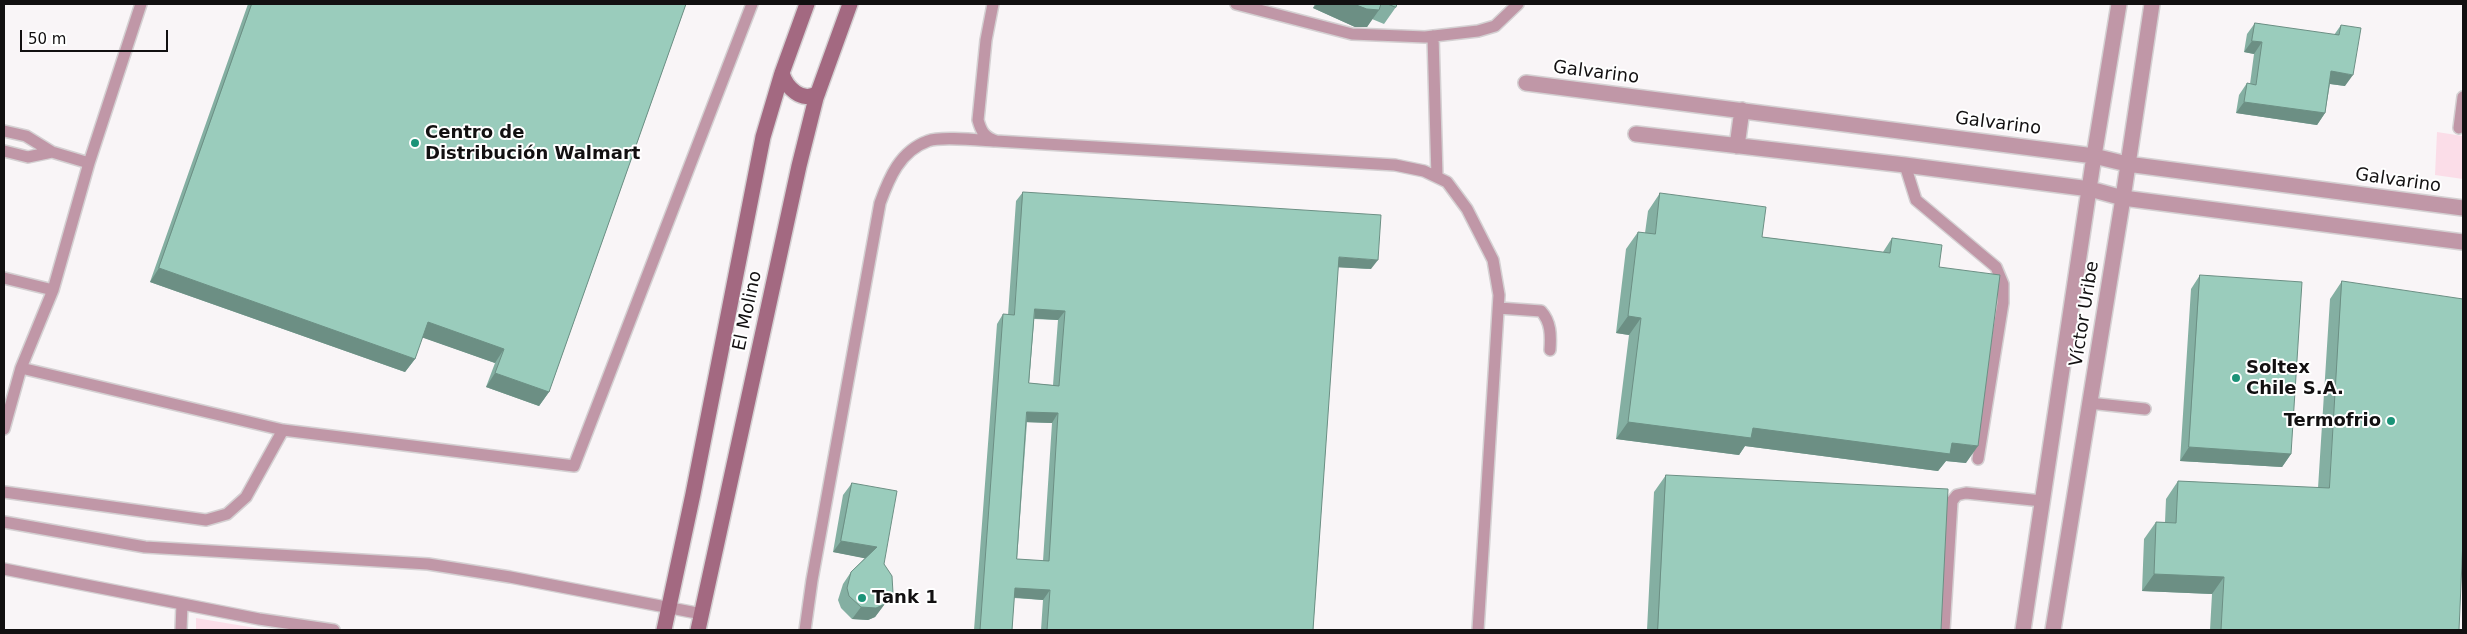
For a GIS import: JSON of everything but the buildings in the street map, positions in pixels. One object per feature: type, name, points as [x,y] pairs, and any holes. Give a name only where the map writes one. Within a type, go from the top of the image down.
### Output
[{"type":"street","name":"El Molino","points":[[664,630],[763,137],[782,73],[807,4]]},
{"type":"street","name":"El Molino","points":[[698,630],[797,174],[818,93],[850,4]]},
{"type":"street","name":"Víctor Uribe","points":[[2023,630],[2094,156],[2119,4]]},
{"type":"street","name":"Víctor Uribe","points":[[2053,630],[2124,198],[2127,164],[2152,4]]},
{"type":"street","points":[[782,73],[787,86],[798,94],[811,96],[818,93]]},
{"type":"street","name":"Galvarino","points":[[1526,83],[2094,156],[2127,164],[2463,208]]},
{"type":"street","points":[[1738,146],[1742,110]]},
{"type":"street","points":[[1636,134],[1905,165],[2090,189],[2124,198],[2463,242]]},
{"type":"lane","points":[[4,429],[21,368],[53,290],[88,162],[141,4]]},
{"type":"lane","points":[[21,368],[283,430],[574,466],[752,4]]},
{"type":"lane","points":[[993,4],[986,40],[978,120],[981,130],[987,138],[996,141]]},
{"type":"lane","points":[[1236,4],[1352,34],[1433,36],[1478,31],[1495,26],[1518,4]]},
{"type":"lane","points":[[1433,36],[1437,177]]},
{"type":"lane","points":[[2459,128],[2463,97]]},
{"type":"lane","points":[[4,131],[26,136],[52,152],[88,162]]},
{"type":"lane","points":[[805,630],[812,580],[880,203],[890,174],[912,149],[929,140],[996,141],[1395,165],[1424,170],[1447,182],[1467,208],[1493,260],[1499,294],[1478,630]]},
{"type":"lane","points":[[4,151],[28,157],[52,152]]},
{"type":"lane","points":[[1905,165],[1916,200],[1996,267],[2003,284],[2003,303],[1978,459]]},
{"type":"lane","points":[[4,278],[53,290]]},
{"type":"lane","points":[[1498,308],[1541,311],[1548,318],[1551,334],[1550,350]]},
{"type":"lane","points":[[2089,403],[2145,409]]},
{"type":"lane","points":[[4,492],[206,520],[227,514],[246,497],[283,430]]},
{"type":"lane","points":[[1944,630],[1952,501],[1957,495],[1966,493],[2042,501]]},
{"type":"lane","points":[[4,522],[145,547],[428,564],[510,577],[702,614]]},
{"type":"lane","points":[[4,569],[182,604],[334,630]]},
{"type":"lane","points":[[181,630],[182,604]]},
{"type":"shaded area","points":[[2437,132],[2463,136],[2463,179],[2435,175]]},
{"type":"shaded area","points":[[196,618],[267,630],[196,630]]},
{"type":"place","name":"Centro de Distribución Walmart","points":[[415,143]]},
{"type":"place","name":"Soltex Chile S.A.","points":[[2236,378]]},
{"type":"place","name":"Termofrio","points":[[2391,421]]},
{"type":"place","name":"Tank 1","points":[[862,598]]}]
